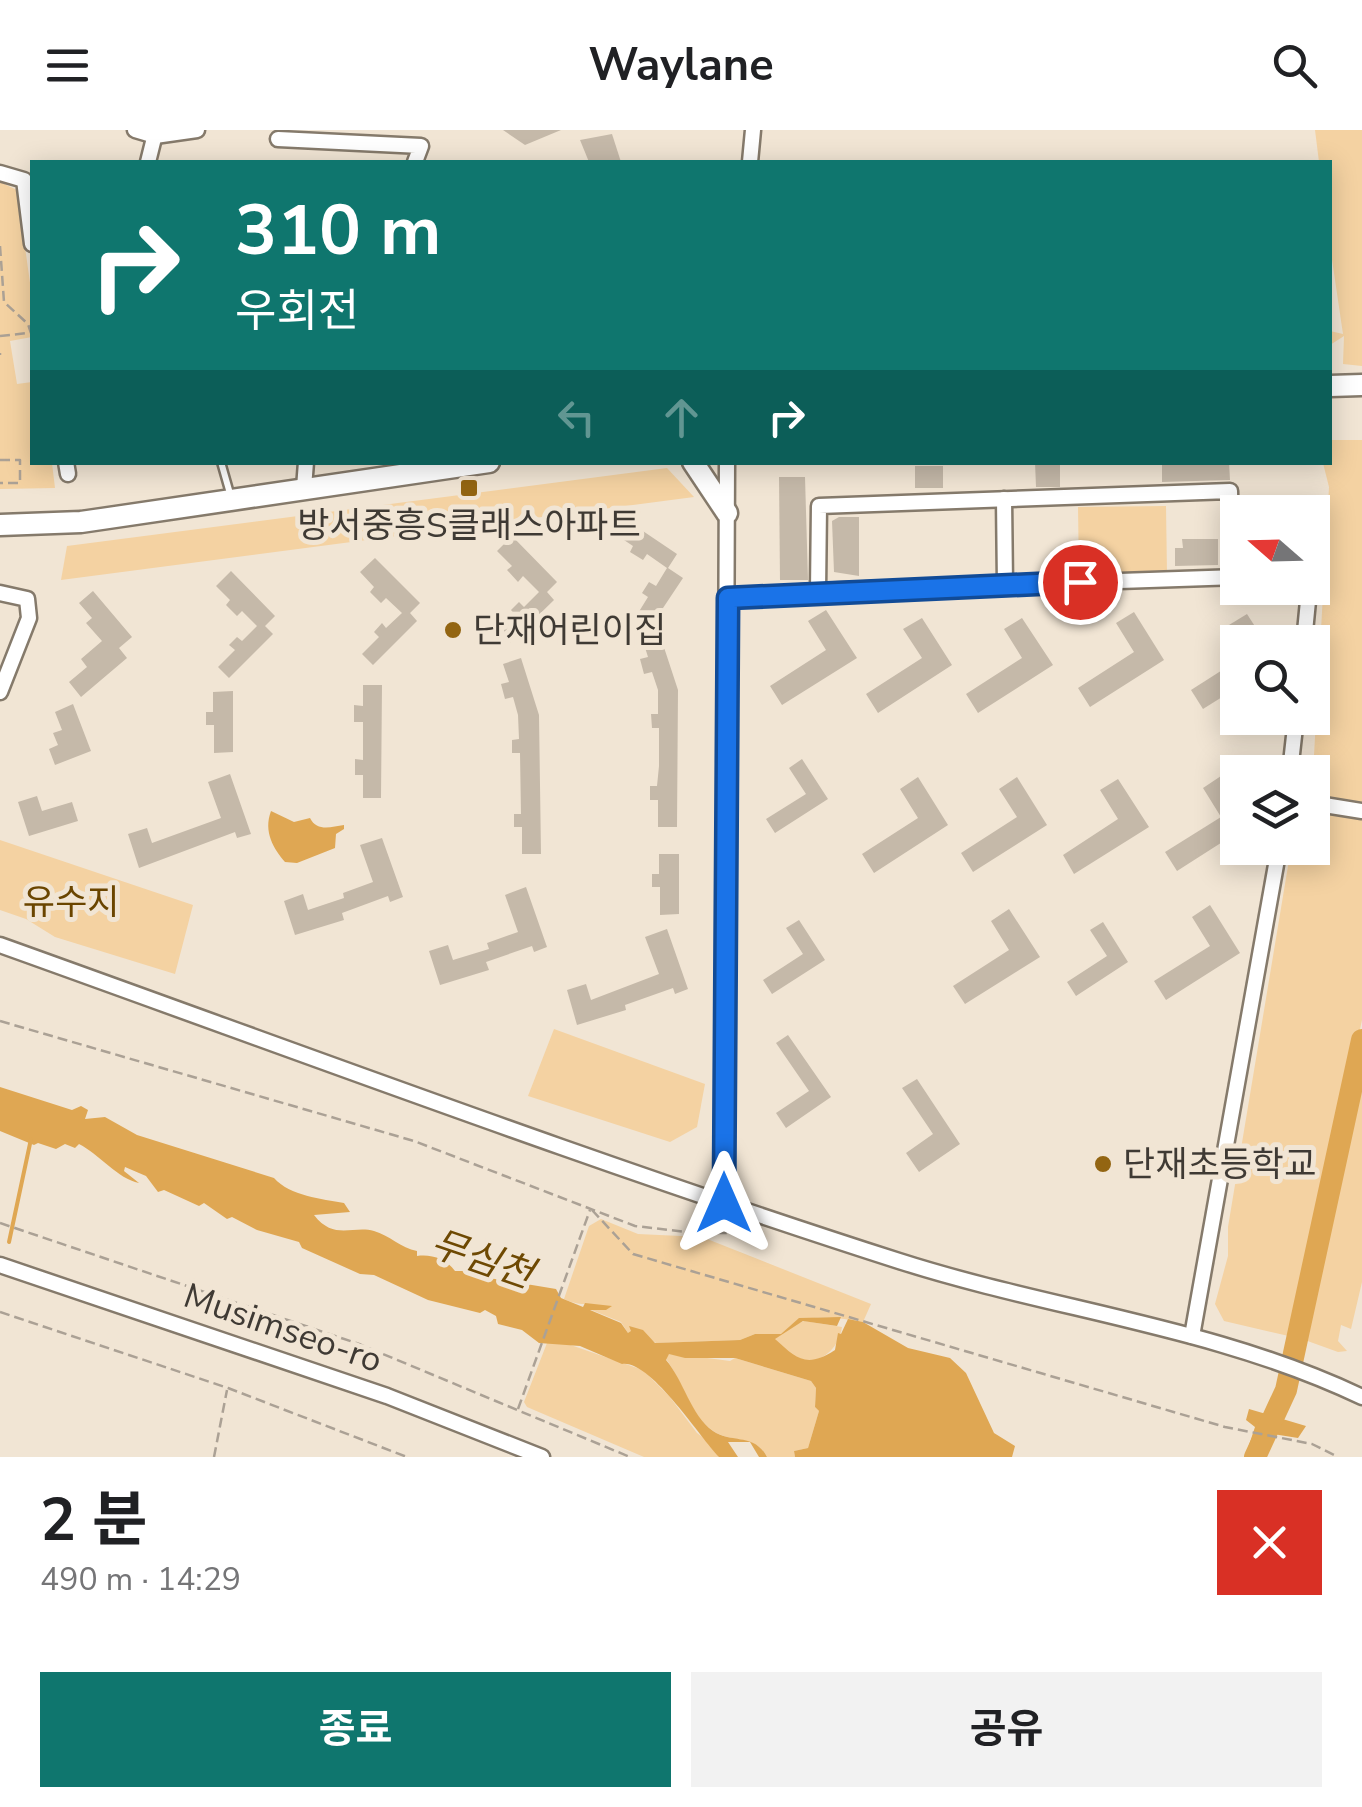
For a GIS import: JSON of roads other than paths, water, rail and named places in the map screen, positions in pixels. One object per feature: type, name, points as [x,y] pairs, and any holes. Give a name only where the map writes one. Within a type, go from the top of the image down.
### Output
[{"type":"street","points":[[136,130],[196,130]]},
{"type":"street","points":[[750,160],[753,130]]},
{"type":"street","points":[[148,160],[155,133]]},
{"type":"street","points":[[278,139],[420,138]]},
{"type":"street","points":[[0,173],[28,181],[30,212]]},
{"type":"street","points":[[304,488],[306,465]]},
{"type":"street","points":[[0,525],[81,522],[469,465]]},
{"type":"street","points":[[695,465],[727,513]]},
{"type":"street","points":[[724,1203],[727,465]]},
{"type":"street","points":[[818,592],[819,506],[1230,491],[1230,495]]},
{"type":"street","points":[[1004,499],[1004,585]]},
{"type":"street","points":[[728,598],[1220,578]]},
{"type":"street","points":[[0,592],[27,599],[29,618],[0,692]]},
{"type":"street","points":[[1330,806],[1362,811]]},
{"type":"street","points":[[1192,1336],[1276,865]]},
{"type":"street","points":[[0,945],[765,1218],[968,1283],[1192,1336],[1362,1397]]},
{"type":"street","name":"Musimseo-ro","points":[[0,1265],[388,1396],[542,1457]]},
{"type":"lane","points":[[223,465],[232,498]]},
{"type":"waterway","points":[[1255,1457],[1286,1390],[1362,1040]]},
{"type":"waterway","points":[[9,1242],[31,1139]]},
{"type":"place","name":"방서중흥S클래스아파트","points":[[469,488]]},
{"type":"place","name":"단재어린이집","points":[[453,630]]},
{"type":"place","name":"단재초등학교","points":[[1103,1164]]},
{"type":"park label","name":"유수지","points":[[71,902]]},
{"type":"water label","name":"무심천","points":[[482,1259]]}]
